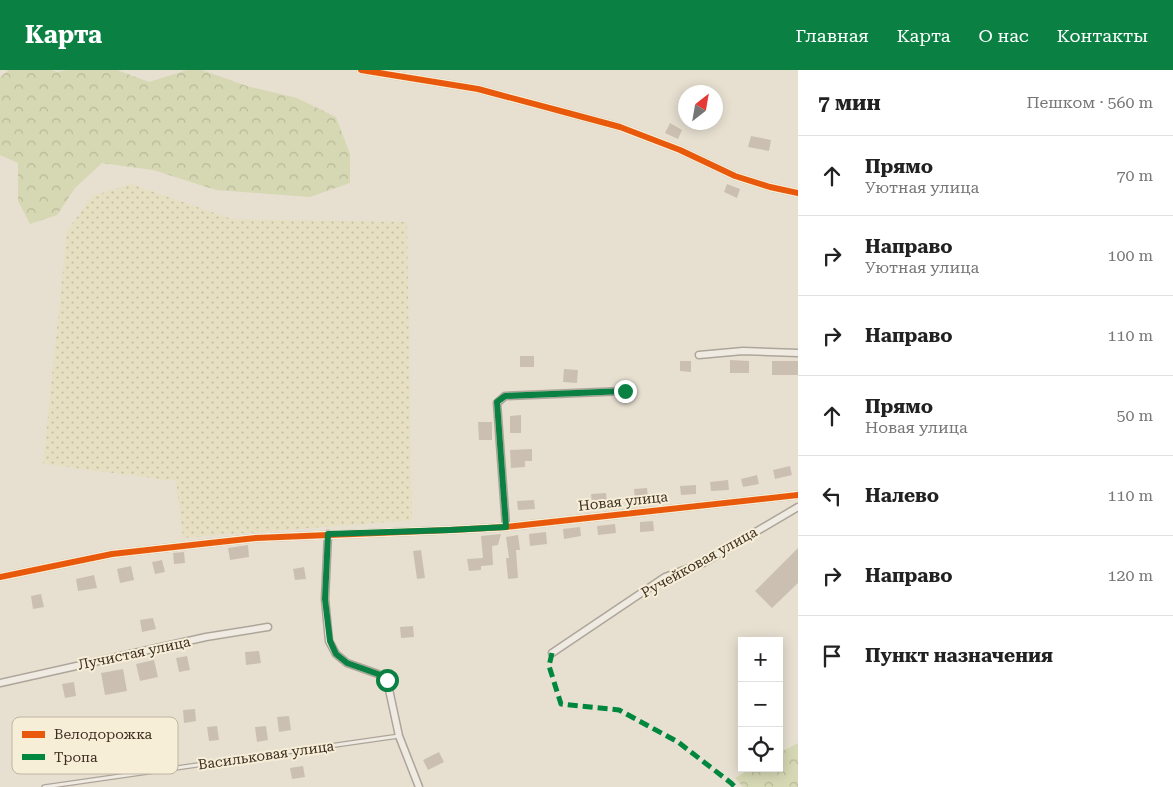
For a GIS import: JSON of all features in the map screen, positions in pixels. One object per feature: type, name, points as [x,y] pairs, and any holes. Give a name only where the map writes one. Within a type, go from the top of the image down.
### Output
[{"type":"street","points":[[360,70],[478,89],[620,127],[680,150],[735,176],[770,187],[798,193]]},
{"type":"street","points":[[699,355],[744,351],[798,353]]},
{"type":"street","points":[[506,527],[497,402],[505,396],[625,391]]},
{"type":"street","name":"Новая улица","points":[[0,577],[112,554],[256,538],[506,527],[798,495]]},
{"type":"street","name":"Ручейковая улица","points":[[552,653],[665,577],[703,563],[798,506]]},
{"type":"street","points":[[328,534],[325,599],[330,641],[336,654],[347,663],[378,674],[387,680],[399,736],[419,787]]},
{"type":"street","name":"Лучистая улица","points":[[0,683],[206,638],[268,627]]},
{"type":"lane","name":"Васильковая улица","points":[[178,768],[399,736]]},
{"type":"lane","name":"Васильковая улица","points":[[44,787],[134,774]]},
{"type":"shaded area","points":[[131,184],[232,219],[407,222],[412,520],[183,538],[176,481],[43,464],[67,231],[92,196]]},
{"type":"green space","points":[[9,70],[52,70],[57,72],[67,70],[117,70],[149,82],[187,70],[202,70],[247,86],[297,98],[336,117],[350,154],[350,183],[310,197],[216,190],[153,170],[102,163],[75,188],[57,215],[30,224],[18,201],[18,163],[0,155],[0,77]]},
{"type":"green space","points":[[798,743],[798,787],[743,787],[735,778],[745,772],[783,772],[783,751]]},
{"type":"building","points":[[670,123],[678,128],[678,130],[682,130],[678,139],[665,133]]},
{"type":"building","points":[[751,136],[771,140],[769,151],[748,147]]},
{"type":"building","points":[[727,184],[740,189],[737,198],[724,192]]},
{"type":"building","points":[[520,356],[534,356],[534,367],[520,367]]},
{"type":"building","points":[[730,360],[749,361],[749,373],[730,373]]},
{"type":"building","points":[[680,361],[691,361],[691,372],[680,371]]},
{"type":"building","points":[[772,361],[798,361],[798,375],[772,375]]},
{"type":"building","points":[[564,369],[578,370],[577,383],[563,382]]},
{"type":"building","points":[[521,415],[521,433],[510,433],[510,416]]},
{"type":"building","points":[[478,422],[492,422],[492,440],[479,440]]},
{"type":"building","points":[[532,449],[532,461],[525,461],[525,467],[511,468],[510,450]]},
{"type":"building","points":[[790,466],[792,475],[775,479],[773,470]]},
{"type":"building","points":[[757,475],[759,484],[743,487],[741,479]]},
{"type":"building","points":[[728,480],[729,490],[711,491],[710,482]]},
{"type":"building","points":[[696,485],[696,494],[681,495],[680,486]]},
{"type":"building","points":[[647,488],[648,498],[635,499],[634,489]]},
{"type":"building","points":[[606,493],[607,503],[592,504],[591,494]]},
{"type":"building","points":[[534,500],[535,509],[518,510],[517,501]]},
{"type":"building","points":[[653,521],[654,531],[640,532],[640,522]]},
{"type":"building","points":[[615,524],[616,533],[598,535],[597,526]]},
{"type":"building","points":[[580,527],[581,536],[564,539],[563,529]]},
{"type":"building","points":[[546,532],[547,544],[530,546],[529,534]]},
{"type":"building","points":[[501,534],[498,545],[492,546],[493,565],[481,566],[481,570],[469,571],[467,559],[483,558],[481,536]]},
{"type":"building","points":[[518,535],[520,550],[516,550],[518,578],[508,579],[506,558],[509,558],[506,537]]},
{"type":"building","points":[[248,545],[249,557],[230,560],[228,548]]},
{"type":"building","points":[[798,548],[798,583],[772,608],[755,591]]},
{"type":"building","points":[[421,550],[425,578],[417,579],[413,551]]},
{"type":"building","points":[[184,552],[185,563],[174,564],[173,553]]},
{"type":"building","points":[[162,560],[165,572],[155,574],[152,562]]},
{"type":"building","points":[[131,566],[134,580],[120,583],[117,569]]},
{"type":"building","points":[[304,567],[306,579],[295,580],[293,569]]},
{"type":"building","points":[[94,575],[97,588],[78,591],[76,579]]},
{"type":"building","points":[[41,594],[44,607],[33,609],[31,596]]},
{"type":"building","points":[[153,618],[156,629],[142,632],[140,620]]},
{"type":"building","points":[[413,626],[414,637],[401,638],[400,627]]},
{"type":"building","points":[[259,651],[261,663],[246,665],[245,652]]},
{"type":"building","points":[[187,656],[190,670],[179,672],[176,658]]},
{"type":"building","points":[[154,660],[158,677],[140,681],[136,664]]},
{"type":"building","points":[[123,669],[127,691],[105,695],[101,673]]},
{"type":"building","points":[[74,682],[76,696],[65,698],[62,684]]},
{"type":"building","points":[[195,709],[196,721],[184,723],[183,710]]},
{"type":"building","points":[[289,716],[291,730],[279,732],[277,717]]},
{"type":"building","points":[[217,726],[219,740],[209,741],[207,727]]},
{"type":"building","points":[[266,726],[268,740],[257,742],[255,727]]},
{"type":"building","points":[[439,752],[444,762],[428,770],[423,760]]},
{"type":"building","points":[[303,766],[305,777],[292,779],[290,768]]},
{"type":"marked path","points":[[552,653],[549,666],[561,704],[619,710],[678,742],[735,787]]},
{"type":"cycle path","points":[[361,70],[478,89],[620,127],[680,150],[735,176],[770,187],[798,193]]},
{"type":"cycle path","points":[[0,577],[112,554],[256,538],[506,527],[798,495]]},
{"type":"route","points":[[387,680],[378,674],[347,663],[336,654],[330,641],[325,599],[328,534],[506,527],[497,402],[505,396],[625,391]]}]
